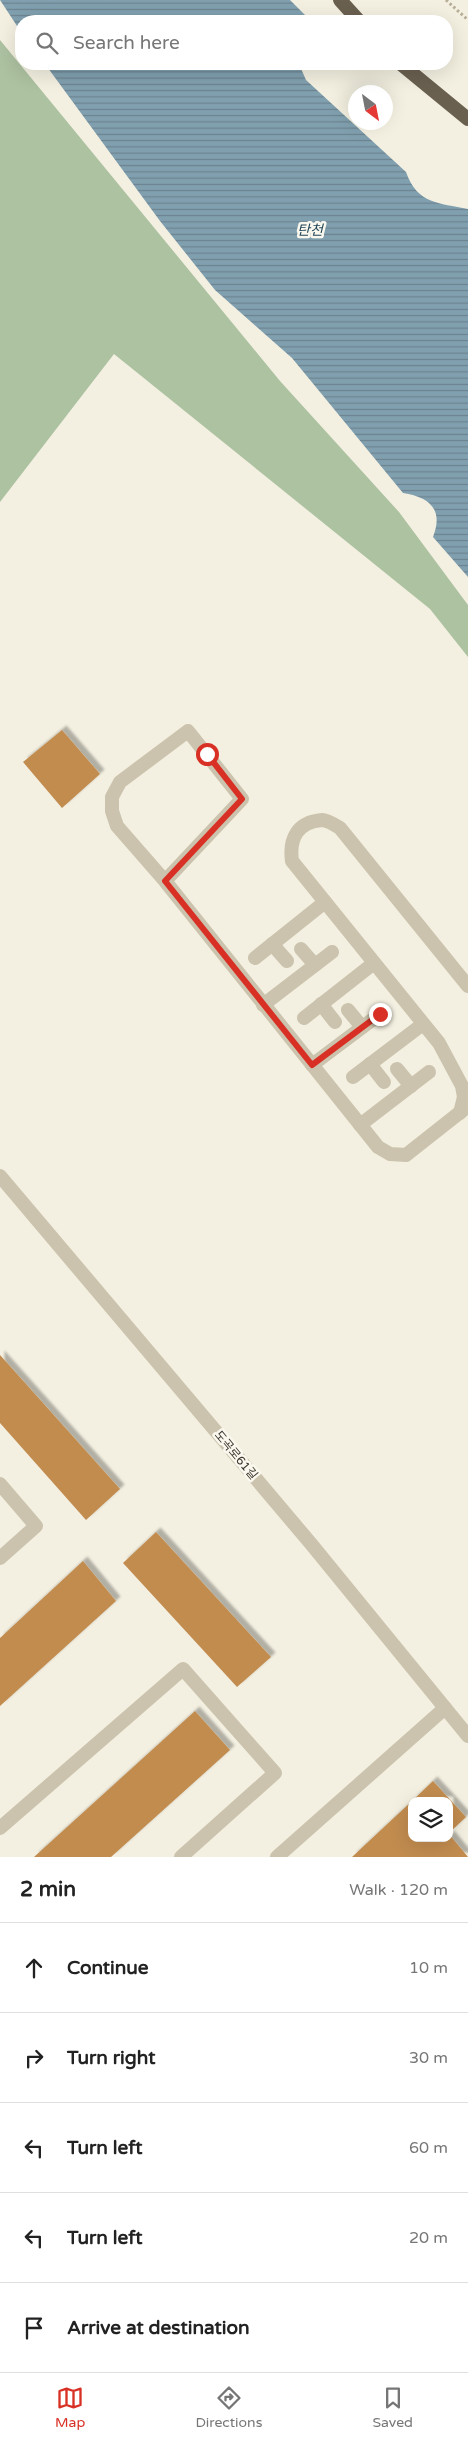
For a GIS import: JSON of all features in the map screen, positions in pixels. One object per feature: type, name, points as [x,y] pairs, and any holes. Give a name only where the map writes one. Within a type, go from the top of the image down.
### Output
[{"type":"highway","points":[[340,0],[354,15]]},
{"type":"highway","points":[[408,70],[468,119]]},
{"type":"street","points":[[165,881],[242,799],[188,731],[120,782],[112,796],[112,811],[117,826],[165,881],[378,1148],[390,1154],[406,1155],[464,1109],[462,1086],[438,1044],[423,1024],[292,861],[290,847],[295,833],[306,824],[324,820],[340,828],[468,986]]},
{"type":"street","points":[[255,958],[325,902]]},
{"type":"street","points":[[272,944],[286,962]]},
{"type":"street","points":[[301,949],[315,965]]},
{"type":"street","points":[[263,1005],[332,952]]},
{"type":"street","points":[[304,1018],[374,963]]},
{"type":"street","points":[[321,1004],[335,1022]]},
{"type":"street","points":[[348,1010],[362,1027]]},
{"type":"street","points":[[312,1065],[380,1014]]},
{"type":"street","points":[[353,1077],[423,1024]]},
{"type":"street","points":[[370,1064],[384,1082]]},
{"type":"street","points":[[397,1069],[411,1086]]},
{"type":"street","points":[[360,1125],[428,1072]]},
{"type":"street","name":"도곡로61길","points":[[0,1176],[312,1544],[468,1736]]},
{"type":"street","points":[[0,1484],[36,1526],[0,1558]]},
{"type":"street","points":[[0,1828],[183,1669],[276,1773],[181,1857]]},
{"type":"street","points":[[277,1857],[445,1708]]},
{"type":"path","points":[[446,0],[468,20]]},
{"type":"green space","points":[[0,40],[15,58],[15,70],[25,70],[280,381],[399,512],[468,605],[468,657],[430,609],[114,354],[0,502]]},
{"type":"water","points":[[0,0],[290,0],[305,15],[15,15],[15,23]]},
{"type":"water","name":"탄천","points":[[49,70],[302,70],[306,80],[348,119],[348,130],[360,130],[406,172],[411,183],[423,196],[439,203],[468,209],[468,577],[433,537],[437,519],[432,506],[427,501],[403,493],[292,358],[215,290],[160,221]]},
{"type":"building","points":[[62,730],[100,774],[62,808],[23,762]]},
{"type":"building","points":[[0,1355],[120,1489],[86,1520],[0,1423]]},
{"type":"building","points":[[156,1532],[271,1657],[237,1687],[123,1563]]},
{"type":"building","points":[[83,1561],[116,1601],[0,1706],[0,1638]]},
{"type":"building","points":[[195,1711],[230,1750],[111,1857],[34,1857]]},
{"type":"building","points":[[433,1781],[448,1797],[416,1797]]},
{"type":"building","points":[[453,1803],[466,1817],[453,1829]]},
{"type":"building","points":[[408,1805],[408,1842],[453,1842],[453,1839],[468,1857],[352,1857]]},
{"type":"route","points":[[207,754],[242,799],[165,881],[312,1065],[380,1014]]}]
